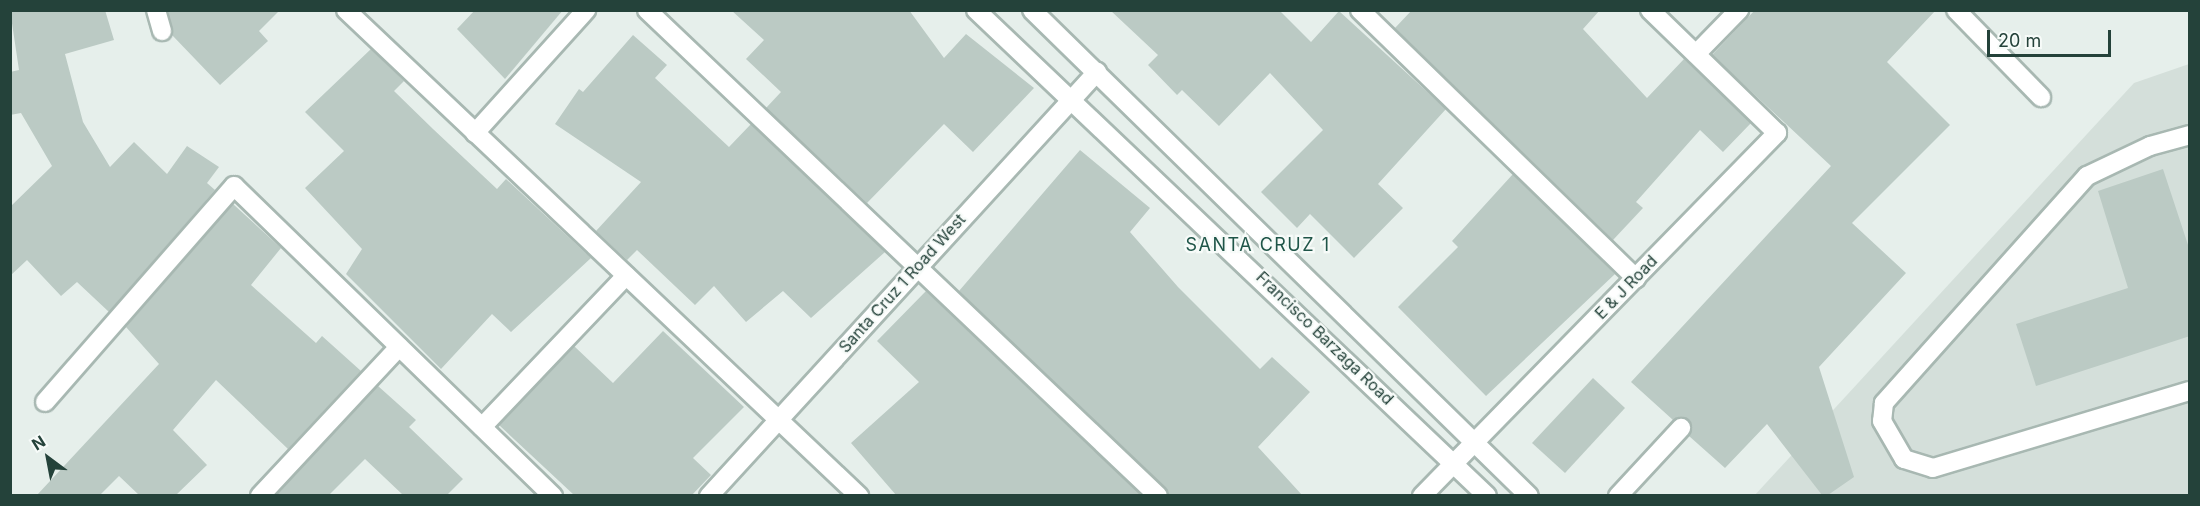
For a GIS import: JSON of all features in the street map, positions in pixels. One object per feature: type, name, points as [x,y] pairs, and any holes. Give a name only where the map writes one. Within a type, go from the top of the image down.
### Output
[{"type":"street","points":[[156,10],[162,31]]},
{"type":"street","points":[[346,10],[859,495]]},
{"type":"street","points":[[475,133],[586,10]]},
{"type":"street","points":[[646,10],[1158,495]]},
{"type":"street","name":"Francisco Barzaga Road","points":[[976,10],[1487,495]]},
{"type":"street","name":"Francisco Barzaga Road","points":[[1032,10],[1529,495]]},
{"type":"street","points":[[1360,10],[1636,278]]},
{"type":"street","points":[[1650,10],[1696,54],[1739,10]]},
{"type":"street","points":[[1956,10],[2040,97]]},
{"type":"street","name":"E & J Road","points":[[1422,495],[1777,133],[1696,54]]},
{"type":"street","name":"Santa Cruz 1 Road West","points":[[709,495],[1097,72]]},
{"type":"street","points":[[2190,135],[2150,146],[2087,176],[1884,403],[1882,421],[1904,459],[1934,468],[2190,391]]},
{"type":"street","points":[[45,402],[234,186],[553,495]]},
{"type":"street","points":[[482,427],[626,276]]},
{"type":"street","points":[[260,495],[399,347]]},
{"type":"street","points":[[1618,495],[1681,428]]},
{"type":"shaded area","points":[[2189,64],[2189,495],[1754,496],[2134,83]]},
{"type":"building","points":[[10,10],[105,10],[114,40],[65,54],[83,122],[110,167],[134,142],[167,174],[187,146],[219,167],[207,183],[215,190],[109,312],[77,282],[61,296],[27,260],[10,276],[10,207],[52,166],[21,113],[10,115],[10,72],[19,70]]},
{"type":"building","points":[[168,10],[280,10],[259,31],[268,41],[220,85],[172,35]]},
{"type":"building","points":[[475,10],[563,10],[505,79],[457,29]]},
{"type":"building","points":[[731,10],[909,10],[944,58],[966,34],[1034,88],[973,152],[944,124],[867,203],[766,108],[781,92],[746,59],[764,40]]},
{"type":"building","points":[[1110,10],[1279,10],[1311,42],[1339,11],[1446,109],[1378,184],[1403,208],[1354,258],[1310,214],[1297,228],[1261,192],[1323,130],[1270,73],[1219,126],[1182,90],[1177,95],[1148,65],[1158,55]]},
{"type":"building","points":[[1412,10],[1600,10],[1583,29],[1647,98],[1684,59],[1751,123],[1723,152],[1700,130],[1636,202],[1643,208],[1613,240],[1395,28]]},
{"type":"building","points":[[1755,10],[1936,10],[1887,62],[1950,125],[1852,223],[1906,273],[1819,367],[1854,477],[1828,495],[1822,495],[1767,424],[1725,468],[1689,436],[1689,420],[1673,420],[1631,382],[1831,166],[1712,55]]},
{"type":"building","points":[[633,35],[667,65],[655,78],[729,147],[751,124],[885,252],[811,318],[783,291],[746,322],[714,286],[695,305],[637,250],[627,260],[596,231],[641,182],[555,124],[579,89],[583,92]]},
{"type":"building","points":[[371,49],[404,81],[394,91],[433,129],[497,189],[506,179],[591,258],[511,332],[492,314],[441,369],[346,274],[362,249],[305,188],[344,151],[305,112]]},
{"type":"building","points":[[1080,150],[1150,208],[1130,232],[1178,287],[1260,369],[1272,357],[1310,392],[1258,447],[1302,495],[1169,495],[959,291]]},
{"type":"building","points":[[2163,169],[2190,251],[2190,336],[2036,386],[2016,324],[2128,288],[2098,191]]},
{"type":"building","points":[[1513,174],[1615,274],[1486,396],[1398,307],[1458,247],[1452,241]]},
{"type":"building","points":[[233,204],[281,248],[251,285],[316,343],[322,336],[361,371],[288,449],[216,380],[173,430],[207,465],[176,495],[139,495],[119,476],[100,495],[37,495],[159,364],[126,327]]},
{"type":"building","points":[[926,291],[1141,495],[896,495],[851,443],[919,382],[877,341]]},
{"type":"building","points":[[663,331],[744,407],[693,458],[711,475],[692,495],[574,495],[499,425],[574,346],[613,383]]},
{"type":"building","points":[[1593,378],[1625,408],[1565,473],[1532,443]]},
{"type":"building","points":[[378,386],[416,420],[409,427],[463,479],[447,495],[403,495],[365,459],[329,495],[276,495]]},
{"type":"district","name":"SANTA CRUZ 1","points":[[1258,245]]}]
